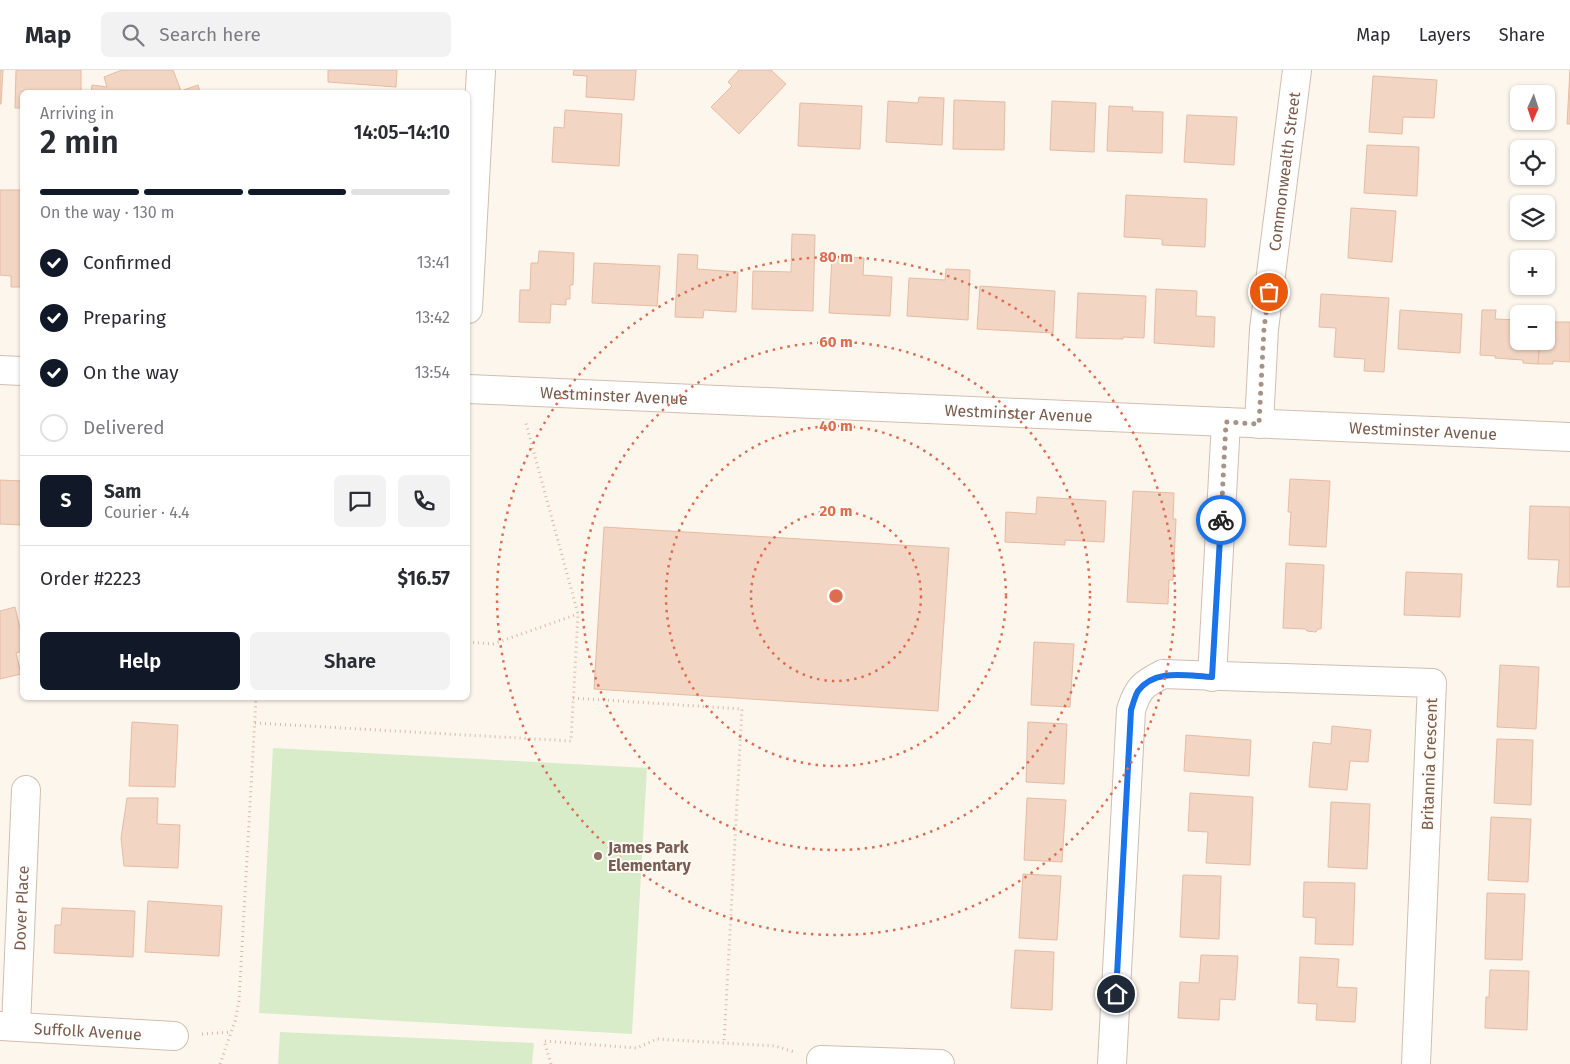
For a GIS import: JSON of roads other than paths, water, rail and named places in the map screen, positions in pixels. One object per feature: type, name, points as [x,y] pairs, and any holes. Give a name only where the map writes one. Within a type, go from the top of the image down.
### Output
[{"type":"street","points":[[470,272],[481,70]]},
{"type":"street","name":"Commonwealth Street","points":[[1259,424],[1264,328],[1297,70]]},
{"type":"street","points":[[0,370],[20,371]]},
{"type":"street","name":"Westminster Avenue","points":[[470,389],[1570,438]]},
{"type":"street","points":[[1112,1064],[1131,710],[1137,692],[1147,682],[1163,674],[1212,677],[1226,422]]},
{"type":"street","name":"Britannia Crescent","points":[[1212,677],[1432,683],[1416,1064]]},
{"type":"street","name":"Dover Place","points":[[8,1026],[26,790]]},
{"type":"street","name":"Suffolk Avenue","points":[[8,1026],[174,1036]]},
{"type":"street","points":[[821,1060],[940,1064]]},
{"type":"place","name":"James Park Elementary","points":[[598,856]]}]
